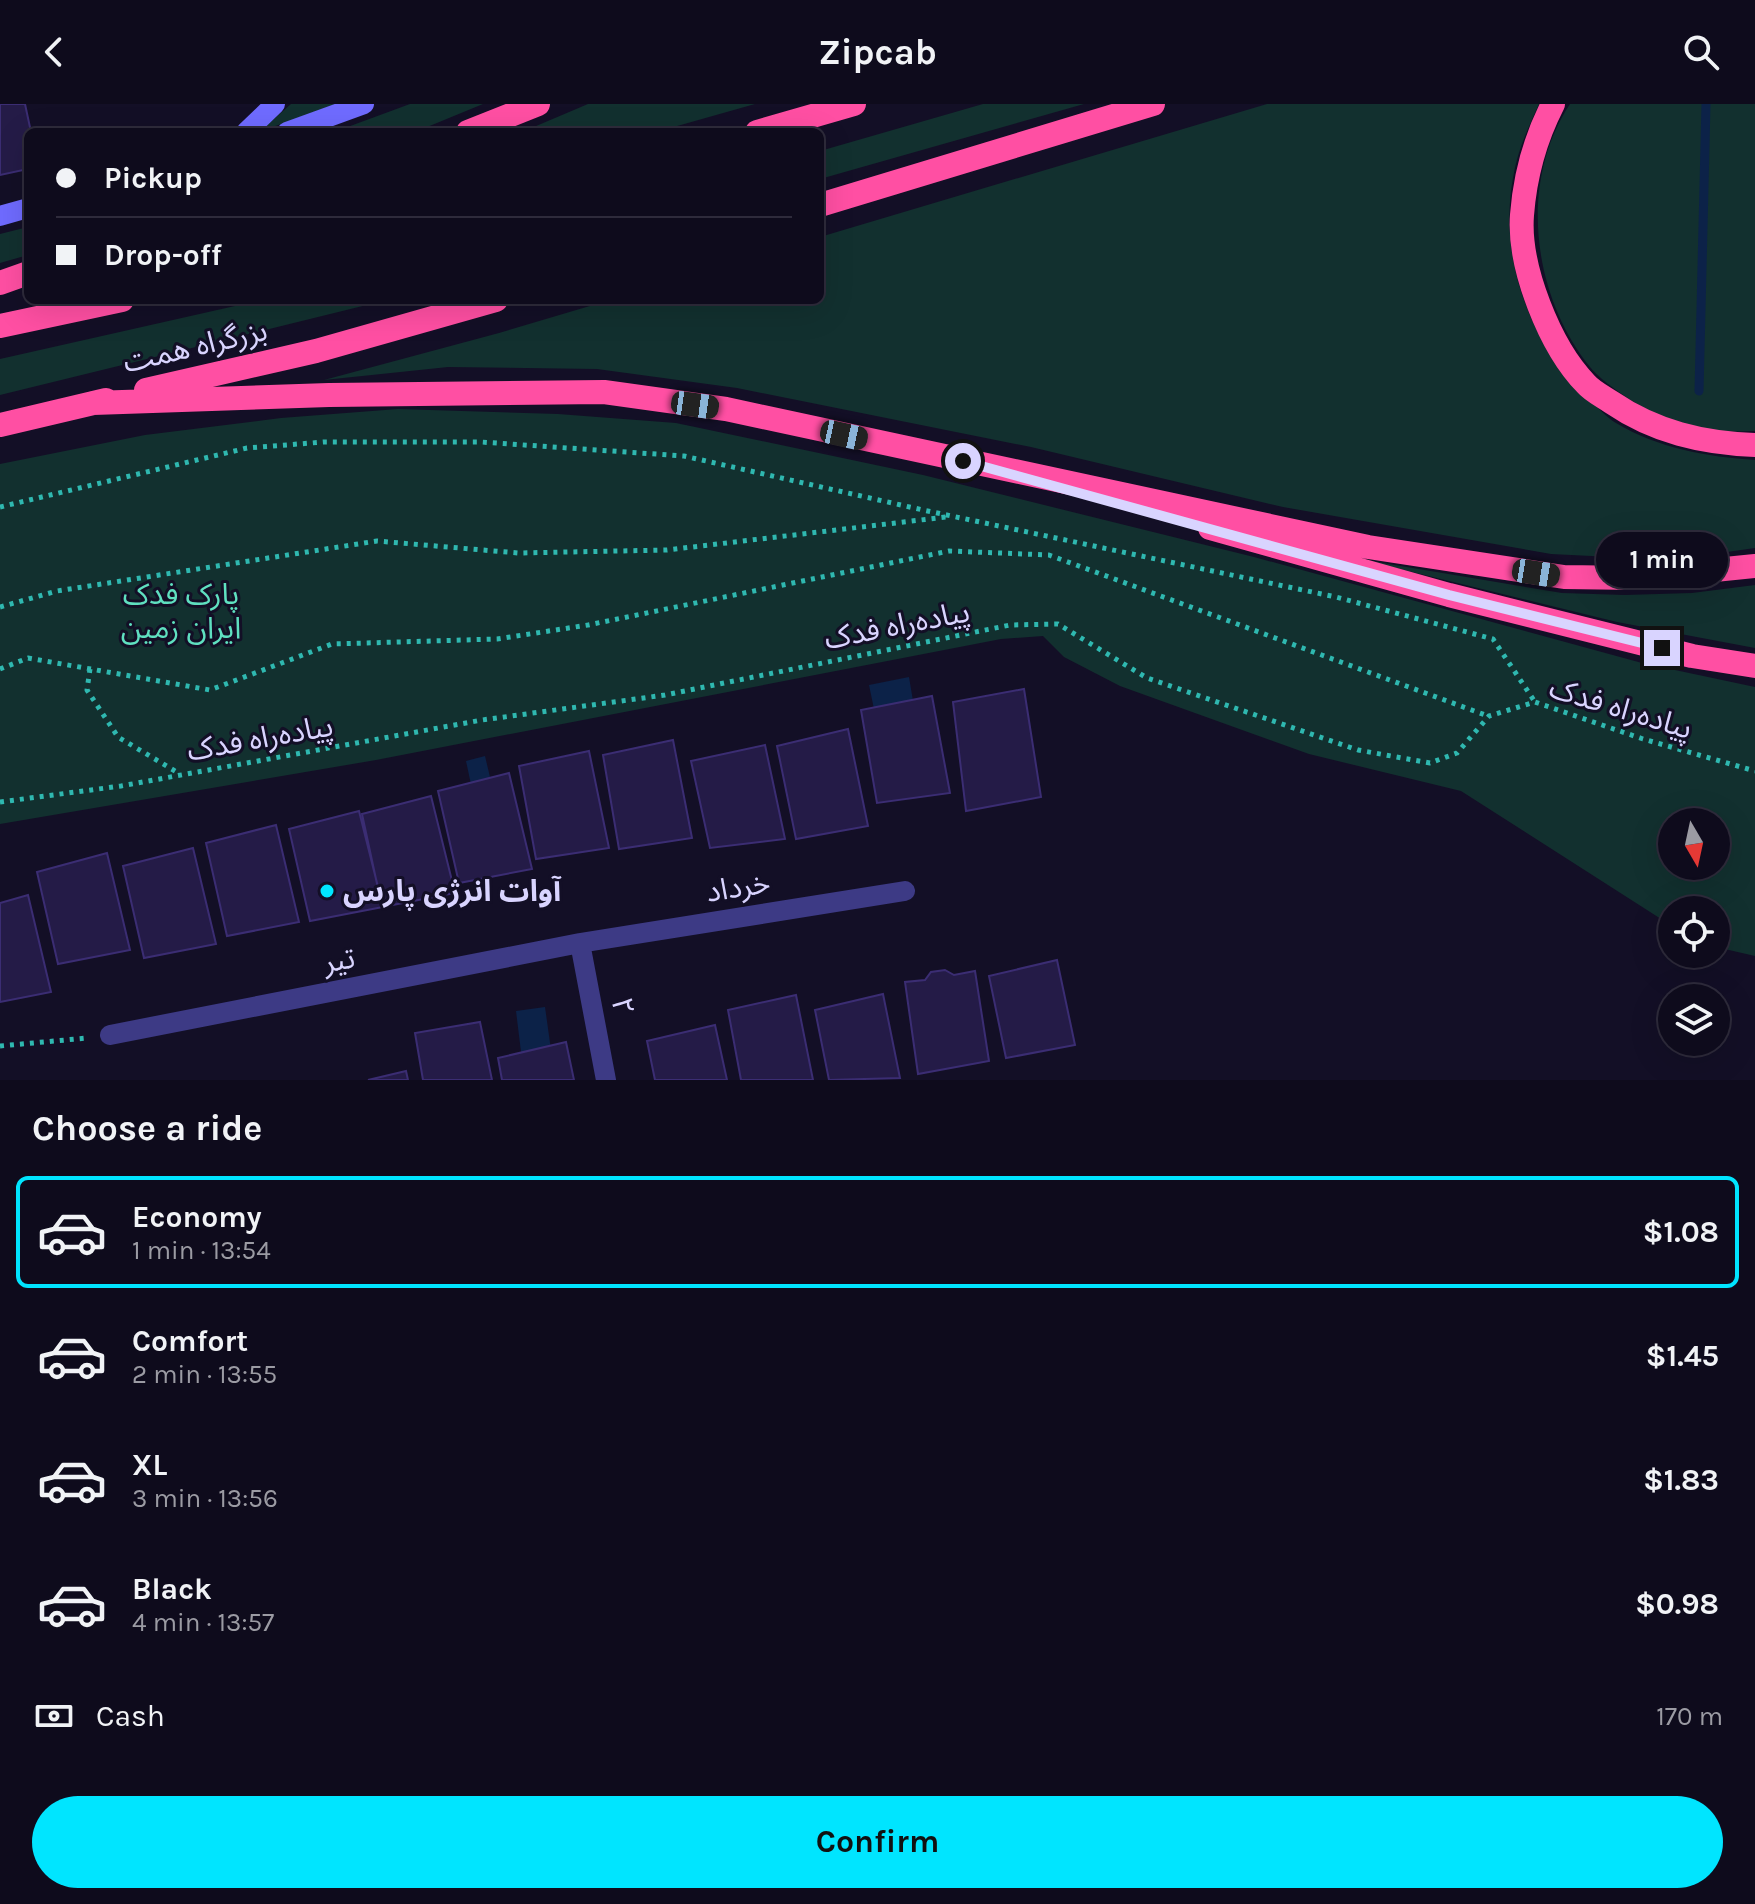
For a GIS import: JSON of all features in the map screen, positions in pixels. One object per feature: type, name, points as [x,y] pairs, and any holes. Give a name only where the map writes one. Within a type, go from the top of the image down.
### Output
[{"type":"highway","points":[[478,128],[538,104]]},
{"type":"highway","points":[[771,128],[854,104]]},
{"type":"highway","points":[[824,204],[1153,104]]},
{"type":"highway","points":[[1553,104],[1541,128],[1530,165],[1521,219],[1528,270],[1541,314],[1559,351],[1587,386],[1628,414],[1665,431],[1714,444],[1755,445]]},
{"type":"highway","points":[[0,283],[24,274]]},
{"type":"highway","name":"بزرگراه همت","points":[[0,326],[103,304]]},
{"type":"highway","name":"بزرگراه همت","points":[[93,403],[316,351],[482,304]]},
{"type":"highway","points":[[0,425],[93,403],[329,395],[604,392],[726,409],[1368,547],[1564,577],[1636,578],[1755,566]]},
{"type":"highway","points":[[992,467],[1449,595],[1692,656],[1755,666]]},
{"type":"street","points":[[250,128],[275,104]]},
{"type":"street","points":[[298,128],[364,104]]},
{"type":"street","points":[[0,216],[24,209]]},
{"type":"street","name":"خرداد","points":[[580,943],[905,891]]},
{"type":"street","name":"تیر","points":[[110,1035],[580,943]]},
{"type":"street","name":"۲","points":[[580,943],[606,1080]]},
{"type":"path","points":[[0,507],[247,448],[324,442],[481,442],[684,456],[1336,597],[1493,639],[1535,702]]},
{"type":"path","points":[[0,607],[57,591],[377,541],[518,553],[667,550],[952,516]]},
{"type":"path","points":[[0,669],[28,658],[210,690],[332,644],[512,636],[588,625],[949,551],[963,551],[1049,555],[1489,716]]},
{"type":"path","name":"پیاده‌راه فدک","points":[[0,802],[180,775],[482,720],[665,695],[1010,625],[1058,624],[1147,678],[1358,750],[1430,763],[1457,753],[1489,716],[1535,702],[1643,739],[1755,771]]},
{"type":"path","points":[[90,669],[87,690],[118,737],[180,775]]},
{"type":"path","points":[[0,1046],[110,1035]]},
{"type":"green space","points":[[291,104],[336,104],[270,128],[264,128]]},
{"type":"green space","points":[[410,104],[483,104],[425,128],[345,128]]},
{"type":"green space","points":[[588,104],[755,104],[670,128],[531,128]]},
{"type":"green space","points":[[983,104],[1084,104],[824,178],[824,150]]},
{"type":"green space","points":[[1267,104],[1539,104],[1517,159],[1510,209],[1510,240],[1515,271],[1536,329],[1571,381],[1616,423],[1649,439],[1683,450],[1755,460],[1755,548],[1632,558],[1551,554],[1283,507],[1031,447],[737,388],[597,369],[448,367],[324,380],[597,304],[824,304],[824,236]]},
{"type":"green space","points":[[1570,104],[1755,104],[1755,431],[1695,428],[1655,414],[1597,375],[1570,338],[1544,273],[1538,203],[1543,168],[1554,135]]},
{"type":"green space","points":[[24,228],[24,256],[0,263],[0,234]]},
{"type":"green space","points":[[244,304],[371,304],[0,395],[0,359]]},
{"type":"green space","name":"پارک فدک ایران زمین","points":[[398,409],[558,414],[676,423],[923,475],[1254,557],[1642,663],[1755,687],[1755,956],[1730,950],[1730,896],[1658,896],[1658,917],[1461,791],[1309,754],[1120,686],[1064,657],[1043,636],[1001,639],[376,760],[0,824],[0,464],[145,435],[281,418]]},
{"type":"green space","points":[[1359,559],[1562,593],[1692,593],[1755,585],[1755,648],[1617,622]]},
{"type":"water","points":[[909,677],[913,701],[874,709],[869,685]]},
{"type":"water","points":[[485,756],[495,798],[475,803],[466,761]]},
{"type":"water","points":[[545,1007],[552,1057],[522,1060],[516,1011]]},
{"type":"building","points":[[0,104],[25,104],[30,128],[24,128],[24,170],[0,175]]},
{"type":"building","points":[[1024,689],[1041,797],[966,811],[953,702]]},
{"type":"building","points":[[932,696],[950,793],[877,803],[861,710]]},
{"type":"building","points":[[848,729],[868,826],[796,839],[777,746]]},
{"type":"building","points":[[673,740],[692,838],[619,849],[603,755]]},
{"type":"building","points":[[765,745],[785,839],[710,848],[691,761]]},
{"type":"building","points":[[589,751],[609,848],[536,859],[519,766]]},
{"type":"building","points":[[509,773],[532,869],[459,883],[438,791]]},
{"type":"building","points":[[431,796],[455,893],[382,907],[362,814]]},
{"type":"building","points":[[359,811],[383,907],[310,921],[289,829]]},
{"type":"building","points":[[276,825],[299,922],[227,936],[206,843]]},
{"type":"building","points":[[193,848],[216,944],[144,958],[123,866]]},
{"type":"building","points":[[107,853],[130,950],[58,964],[37,872]]},
{"type":"building","points":[[28,895],[51,992],[0,1002],[0,903]]},
{"type":"building","points":[[1057,960],[1075,1045],[1006,1058],[989,976]]},
{"type":"building","points":[[945,970],[954,975],[975,971],[989,1061],[918,1074],[905,982],[925,980],[931,972]]},
{"type":"building","points":[[883,994],[900,1078],[829,1080],[815,1010]]},
{"type":"building","points":[[796,995],[813,1080],[741,1080],[728,1010]]},
{"type":"building","points":[[480,1022],[492,1080],[423,1080],[415,1033]]},
{"type":"building","points":[[715,1025],[727,1080],[655,1080],[647,1041]]},
{"type":"building","points":[[566,1042],[574,1080],[502,1080],[498,1058]]},
{"type":"building","points":[[406,1071],[408,1080],[368,1080]]},
{"type":"waterway","points":[[1699,391],[1706,104]]},
{"type":"place","name":"آوات انرژی پارس","points":[[327,891]]},
{"type":"route","points":[[963,461],[1449,595],[1662,648]]}]
